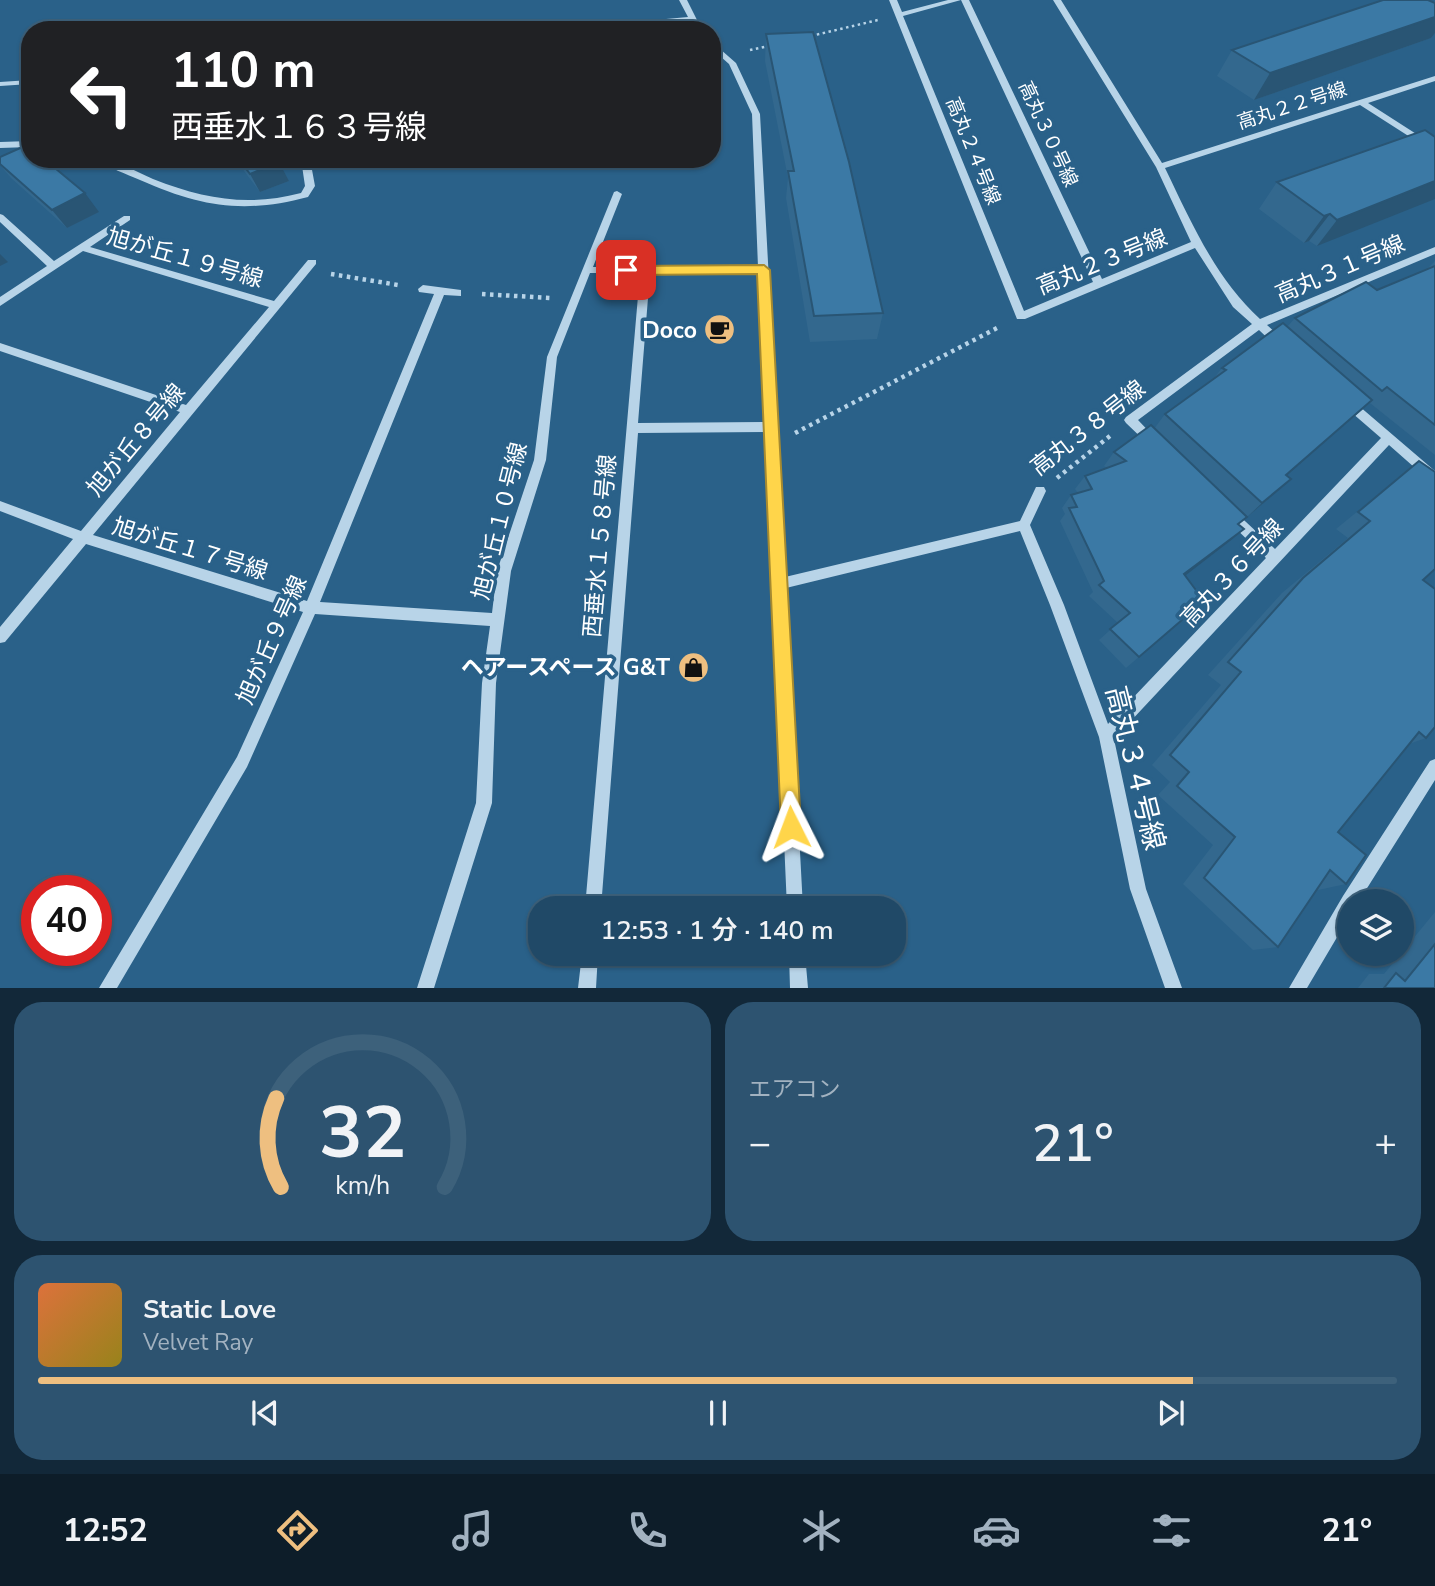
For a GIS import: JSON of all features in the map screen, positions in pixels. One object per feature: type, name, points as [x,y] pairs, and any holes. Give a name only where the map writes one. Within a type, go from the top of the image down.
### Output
[{"type":"street","points":[[668,21],[691,19],[683,0]]},
{"type":"street","name":"高丸２４号線","points":[[893,0],[1021,316]]},
{"type":"street","points":[[899,15],[957,0]]},
{"type":"street","name":"高丸３０号線","points":[[965,0],[1099,284]]},
{"type":"street","name":"高丸２３号線","points":[[1021,316],[1197,243],[1160,167],[1058,0]]},
{"type":"street","points":[[721,52],[726,56],[756,114],[794,896]]},
{"type":"street","name":"高丸２２号線","points":[[1160,167],[1435,78]]},
{"type":"street","points":[[0,84],[21,83]]},
{"type":"street","points":[[1361,102],[1435,150]]},
{"type":"street","points":[[0,145],[21,144]]},
{"type":"street","points":[[120,168],[168,190],[196,198],[228,204],[264,205],[305,195],[310,186],[307,168]]},
{"type":"street","name":"旭が丘１０号線","points":[[425,988],[484,803],[489,683],[504,571],[540,460],[552,357],[617,194]]},
{"type":"street","points":[[0,217],[54,267]]},
{"type":"street","points":[[0,302],[127,218]]},
{"type":"street","points":[[1197,243],[1237,304],[1290,352]]},
{"type":"street","name":"旭が丘１９号線","points":[[83,248],[275,305]]},
{"type":"street","name":"高丸３１号線","points":[[1259,324],[1435,250]]},
{"type":"street","name":"旭が丘８号線","points":[[0,636],[308,266]]},
{"type":"street","points":[[587,270],[764,270]]},
{"type":"street","name":"西垂水１５８号線","points":[[594,896],[645,270]]},
{"type":"street","points":[[424,289],[457,293]]},
{"type":"street","name":"旭が丘９号線","points":[[107,988],[242,762],[311,608],[440,292]]},
{"type":"street","name":"高丸３８号線","points":[[1130,420],[1259,324]]},
{"type":"street","points":[[0,348],[188,410]]},
{"type":"street","points":[[1339,396],[1435,478]]},
{"type":"street","points":[[1130,420],[1159,447]]},
{"type":"street","points":[[632,428],[772,427]]},
{"type":"street","name":"高丸３６号線","points":[[1106,737],[1388,438]]},
{"type":"street","name":"高丸３８号線","points":[[1024,525],[1040,491]]},
{"type":"street","points":[[1217,503],[1275,558]]},
{"type":"street","name":"旭が丘１７号線","points":[[0,506],[82,537],[311,608],[497,620]]},
{"type":"street","points":[[779,584],[1024,525]]},
{"type":"street","name":"高丸３４号線","points":[[1024,525],[1058,605],[1106,737],[1138,889],[1174,988]]},
{"type":"street","points":[[1357,889],[1435,766]]},
{"type":"street","points":[[1297,988],[1337,922]]},
{"type":"street","points":[[587,988],[589,966]]},
{"type":"street","points":[[798,966],[799,988]]},
{"type":"path","points":[[806,37],[899,15]]},
{"type":"path","points":[[726,56],[779,43]]},
{"type":"path","points":[[308,266],[424,289]]},
{"type":"path","points":[[457,293],[575,299]]},
{"type":"path","name":"高丸２３号線","points":[[772,446],[906,373],[1021,316]]},
{"type":"path","name":"高丸３８号線","points":[[1040,491],[1130,420]]},
{"type":"building","points":[[1383,0],[1428,0],[1435,3],[1435,17],[1270,73],[1232,50]]},
{"type":"building","points":[[813,32],[849,162],[883,313],[814,316],[788,171],[794,171],[766,34]]},
{"type":"building","points":[[1425,130],[1435,137],[1435,181],[1337,220],[1330,214],[1324,216],[1277,182]]},
{"type":"building","points":[[21,148],[21,168],[55,168],[85,193],[52,210],[0,164],[0,157]]},
{"type":"building","points":[[246,168],[264,168],[250,174]]},
{"type":"building","points":[[1435,266],[1435,425],[1387,387],[1382,391],[1295,318],[1366,282],[1377,290]]},
{"type":"building","points":[[1283,323],[1372,400],[1286,475],[1291,479],[1262,503],[1165,414],[1226,370],[1222,368]]},
{"type":"building","points":[[1151,425],[1247,517],[1238,524],[1244,529],[1184,574],[1204,601],[1139,657],[1110,629],[1130,613],[1099,585],[1104,581],[1069,508],[1077,507],[1071,495],[1092,489],[1085,476],[1126,461],[1114,452]]},
{"type":"building","points":[[1419,461],[1435,472],[1435,569],[1423,580],[1435,589],[1435,727],[1426,738],[1419,732],[1338,832],[1366,855],[1346,884],[1330,870],[1278,947],[1204,878],[1235,837],[1177,786],[1189,772],[1170,755],[1241,672],[1228,662],[1303,578],[1370,521],[1358,512]]},
{"type":"building","points":[[1435,944],[1435,988],[1384,988],[1396,973],[1405,981]]},
{"type":"place","name":"Doco","points":[[720,330]]},
{"type":"place","name":"ヘアースペース G&T","points":[[693,667]]},
{"type":"route","points":[[626,270],[764,270],[791,827]]}]
